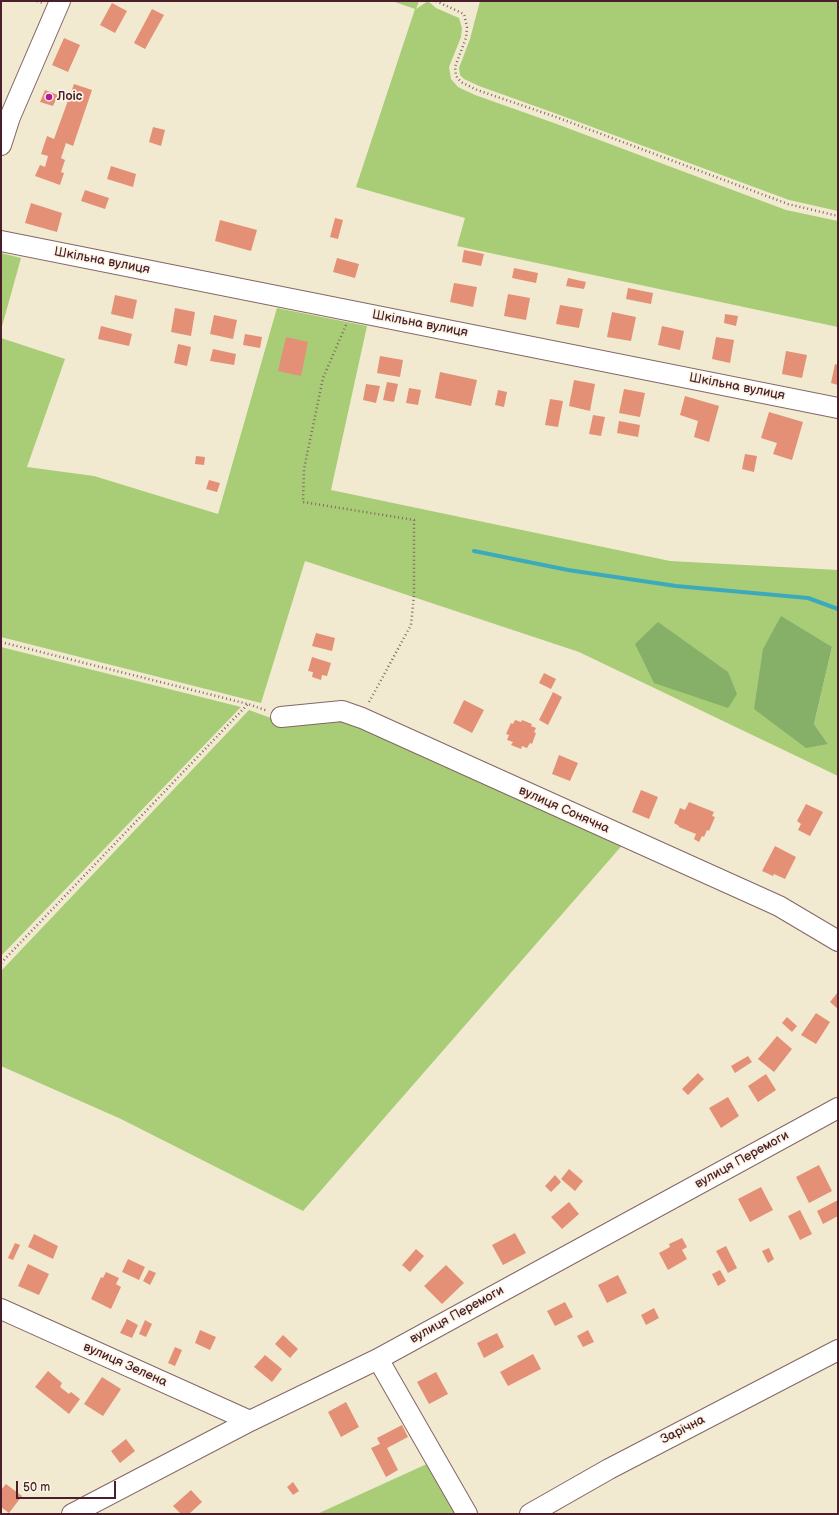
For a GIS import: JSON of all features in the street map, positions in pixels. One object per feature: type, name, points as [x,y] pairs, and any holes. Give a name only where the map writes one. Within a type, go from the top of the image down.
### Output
[{"type":"street","points":[[1,145],[10,117],[60,1]]},
{"type":"street","name":"Шкільна вулиця","points":[[1,241],[353,310],[838,408]]},
{"type":"street","name":"вулиця Сонячна","points":[[282,717],[342,711],[362,718],[779,906],[838,941]]},
{"type":"street","name":"вулиця Перемоги","points":[[72,1514],[250,1421],[378,1359],[838,1108]]},
{"type":"street","name":"вулиця Зелена","points":[[1,1309],[250,1421]]},
{"type":"street","name":"Зарічна","points":[[530,1514],[609,1469],[838,1350]]},
{"type":"street","points":[[378,1359],[467,1514]]},
{"type":"path","points":[[436,1],[464,14],[467,28],[466,38],[455,67],[456,76],[461,82],[477,90],[788,204],[838,216]]},
{"type":"path","points":[[353,310],[323,378],[304,469],[303,502],[414,520],[414,595],[411,625],[370,698],[362,718]]},
{"type":"path","points":[[1,642],[248,704],[282,717]]},
{"type":"path","points":[[1,963],[248,704]]},
{"type":"green space","points":[[392,1],[419,1],[416,9],[428,1],[436,8],[459,18],[462,28],[461,37],[449,67],[451,79],[458,87],[475,95],[786,210],[838,221],[838,327],[457,246],[465,218],[356,187],[415,9]]},
{"type":"green space","points":[[480,1],[838,1],[838,211],[789,200],[479,86],[464,79],[460,75],[459,68],[470,39]]},
{"type":"green space","points":[[1,253],[21,258],[1,330]]},
{"type":"green space","points":[[277,308],[367,326],[331,490],[670,561],[838,570],[838,776],[579,652],[305,561],[261,703],[1,637],[1,338],[65,359],[27,467],[94,476],[218,514]],"holes":[[[832,647],[814,724],[828,744],[754,709]]]},
{"type":"green space","points":[[781,616],[832,647],[814,724],[828,744],[806,748],[754,709],[763,649]]},
{"type":"green space","points":[[658,622],[728,672],[737,694],[728,708],[654,683],[635,644]]},
{"type":"green space","points":[[1,647],[241,707],[1,956]]},
{"type":"green space","points":[[249,710],[282,722],[341,716],[625,842],[303,1211],[121,1119],[1,1066],[1,971]]},
{"type":"green space","points":[[429,1463],[458,1514],[317,1514]]},
{"type":"building","points":[[112,3],[127,11],[115,33],[100,25]]},
{"type":"building","points":[[152,9],[164,15],[145,49],[134,43]]},
{"type":"building","points":[[64,38],[80,45],[68,72],[52,65]]},
{"type":"building","points":[[74,84],[92,90],[73,146],[66,143],[61,158],[65,160],[61,172],[64,173],[60,185],[35,176],[40,165],[45,167],[48,156],[41,154],[47,136],[54,139]]},
{"type":"building","points":[[45,90],[58,95],[53,106],[40,102]]},
{"type":"building","points":[[153,127],[165,130],[161,146],[149,142]]},
{"type":"building","points":[[111,166],[136,174],[133,187],[107,179]]},
{"type":"building","points":[[85,190],[109,198],[105,209],[81,201]]},
{"type":"building","points":[[31,203],[62,213],[57,232],[25,223]]},
{"type":"building","points":[[335,218],[343,220],[338,239],[330,237]]},
{"type":"building","points":[[220,220],[257,230],[251,251],[215,241]]},
{"type":"building","points":[[464,250],[484,254],[481,266],[462,262]]},
{"type":"building","points":[[337,258],[359,264],[355,278],[333,272]]},
{"type":"building","points":[[514,268],[538,273],[536,283],[512,278]]},
{"type":"building","points":[[568,278],[586,282],[584,289],[566,286]]},
{"type":"building","points":[[454,283],[477,287],[473,307],[450,302]]},
{"type":"building","points":[[628,288],[653,293],[651,304],[626,299]]},
{"type":"building","points":[[508,294],[530,298],[526,320],[504,316]]},
{"type":"building","points":[[115,295],[137,300],[133,319],[111,314]]},
{"type":"building","points":[[560,305],[583,309],[579,328],[556,324]]},
{"type":"building","points":[[175,308],[195,312],[191,336],[171,332]]},
{"type":"building","points":[[612,312],[636,317],[631,341],[607,337]]},
{"type":"building","points":[[725,314],[738,316],[736,326],[724,323]]},
{"type":"building","points":[[214,315],[237,320],[233,339],[210,334]]},
{"type":"building","points":[[101,326],[132,334],[129,346],[98,339]]},
{"type":"building","points":[[662,326],[684,331],[680,350],[658,345]]},
{"type":"building","points":[[245,334],[262,337],[260,348],[243,345]]},
{"type":"building","points":[[286,337],[308,342],[301,376],[278,371]]},
{"type":"building","points":[[716,337],[734,340],[730,363],[712,359]]},
{"type":"building","points":[[178,344],[191,347],[187,366],[174,363]]},
{"type":"building","points":[[213,349],[236,354],[234,365],[210,361]]},
{"type":"building","points":[[786,351],[807,355],[802,378],[782,374]]},
{"type":"building","points":[[380,356],[403,360],[400,377],[377,373]]},
{"type":"building","points":[[835,364],[838,365],[838,385],[831,383]]},
{"type":"building","points":[[440,372],[477,380],[471,406],[435,398]]},
{"type":"building","points":[[574,380],[595,384],[590,411],[569,406]]},
{"type":"building","points":[[387,382],[398,384],[394,402],[383,400]]},
{"type":"building","points":[[366,384],[380,386],[376,403],[363,400]]},
{"type":"building","points":[[409,388],[421,390],[418,405],[406,403]]},
{"type":"building","points":[[624,389],[645,393],[640,417],[619,413]]},
{"type":"building","points":[[498,390],[507,392],[504,407],[495,405]]},
{"type":"building","points":[[685,396],[719,406],[709,442],[694,437],[698,421],[680,415]]},
{"type":"building","points":[[550,399],[563,401],[558,427],[545,425]]},
{"type":"building","points":[[769,412],[803,422],[792,460],[773,454],[777,443],[761,438]]},
{"type":"building","points":[[593,415],[605,417],[601,436],[589,434]]},
{"type":"building","points":[[619,421],[640,425],[638,437],[617,433]]},
{"type":"building","points":[[745,454],[757,456],[754,472],[742,469]]},
{"type":"building","points":[[196,456],[205,457],[204,465],[195,464]]},
{"type":"building","points":[[209,480],[220,483],[217,492],[206,489]]},
{"type":"building","points":[[316,633],[335,638],[332,651],[312,646]]},
{"type":"building","points":[[312,657],[331,663],[327,676],[322,675],[321,680],[312,677],[313,672],[308,671]]},
{"type":"building","points":[[544,673],[556,679],[551,689],[539,683]]},
{"type":"building","points":[[553,692],[562,697],[548,725],[539,720]]},
{"type":"building","points":[[464,700],[484,710],[472,733],[453,723]]},
{"type":"building","points":[[515,720],[521,722],[522,720],[532,724],[531,726],[536,728],[534,732],[536,733],[532,744],[530,743],[527,748],[522,746],[521,749],[511,745],[513,742],[507,740],[509,735],[506,734],[511,723],[513,724]]},
{"type":"building","points":[[559,755],[578,763],[570,781],[552,774]]},
{"type":"building","points":[[641,790],[658,797],[649,819],[632,812]]},
{"type":"building","points":[[689,802],[714,812],[712,816],[715,817],[709,831],[707,830],[704,837],[702,836],[699,842],[694,839],[696,834],[679,827],[674,823],[680,808],[685,810]]},
{"type":"building","points":[[806,804],[823,812],[810,836],[798,830],[801,824],[797,821]]},
{"type":"building","points":[[775,846],[796,857],[785,879],[762,871]]},
{"type":"building","points":[[838,992],[838,1009],[830,1002]]},
{"type":"building","points":[[816,1013],[830,1022],[816,1044],[801,1035]]},
{"type":"building","points":[[787,1017],[797,1026],[792,1032],[782,1023]]},
{"type":"building","points":[[777,1036],[792,1049],[774,1072],[758,1059]]},
{"type":"building","points":[[748,1056],[752,1062],[735,1073],[731,1066]]},
{"type":"building","points":[[698,1073],[704,1079],[688,1095],[682,1089]]},
{"type":"building","points":[[766,1074],[776,1090],[758,1102],[748,1086]]},
{"type":"building","points":[[728,1097],[739,1116],[721,1128],[709,1108]]},
{"type":"building","points":[[819,1165],[832,1191],[809,1203],[796,1177]]},
{"type":"building","points":[[569,1169],[583,1181],[575,1191],[561,1179]]},
{"type":"building","points":[[555,1175],[561,1182],[551,1192],[545,1186]]},
{"type":"building","points":[[761,1187],[773,1210],[750,1222],[738,1199]]},
{"type":"building","points":[[838,1200],[838,1216],[823,1224],[817,1211]]},
{"type":"building","points":[[569,1202],[579,1214],[562,1229],[551,1217]]},
{"type":"building","points":[[800,1210],[812,1234],[800,1240],[788,1216]]},
{"type":"building","points":[[515,1233],[526,1253],[503,1265],[492,1245]]},
{"type":"building","points":[[34,1234],[58,1246],[53,1259],[28,1247]]},
{"type":"building","points":[[682,1238],[687,1247],[682,1250],[687,1259],[668,1270],[659,1253],[670,1247],[669,1244]]},
{"type":"building","points":[[15,1243],[20,1245],[13,1260],[8,1258]]},
{"type":"building","points":[[726,1246],[737,1268],[728,1273],[716,1251]]},
{"type":"building","points":[[769,1248],[774,1259],[768,1263],[762,1251]]},
{"type":"building","points":[[416,1249],[424,1256],[410,1272],[402,1265]]},
{"type":"building","points":[[128,1259],[145,1267],[139,1280],[122,1272]]},
{"type":"building","points":[[28,1264],[49,1274],[39,1295],[18,1286]]},
{"type":"building","points":[[446,1265],[464,1283],[442,1304],[424,1286]]},
{"type":"building","points":[[149,1270],[156,1273],[150,1285],[143,1281]]},
{"type":"building","points":[[720,1270],[726,1281],[718,1286],[712,1274]]},
{"type":"building","points":[[106,1272],[119,1278],[116,1284],[121,1287],[111,1309],[91,1299],[101,1277],[103,1278]]},
{"type":"building","points":[[618,1275],[627,1293],[607,1303],[598,1285]]},
{"type":"building","points":[[565,1302],[573,1317],[555,1326],[547,1311]]},
{"type":"building","points":[[654,1308],[659,1318],[646,1325],[641,1315]]},
{"type":"building","points":[[127,1319],[138,1325],[132,1338],[120,1333]]},
{"type":"building","points":[[145,1320],[152,1324],[146,1337],[139,1334]]},
{"type":"building","points":[[200,1330],[216,1337],[210,1350],[195,1343]]},
{"type":"building","points":[[588,1330],[594,1342],[583,1347],[577,1336]]},
{"type":"building","points":[[497,1333],[504,1347],[484,1358],[477,1343]]},
{"type":"building","points":[[283,1335],[298,1349],[290,1358],[275,1344]]},
{"type":"building","points":[[175,1347],[182,1350],[175,1366],[168,1363]]},
{"type":"building","points":[[533,1354],[541,1369],[508,1386],[500,1372]]},
{"type":"building","points":[[265,1355],[282,1369],[272,1382],[254,1367]]},
{"type":"building","points":[[48,1371],[62,1383],[60,1387],[69,1394],[71,1392],[80,1399],[69,1414],[35,1387]]},
{"type":"building","points":[[436,1372],[448,1394],[429,1404],[417,1382]]},
{"type":"building","points":[[102,1377],[121,1389],[103,1416],[84,1404]]},
{"type":"building","points":[[346,1402],[359,1427],[341,1437],[328,1412]]},
{"type":"building","points":[[402,1425],[408,1437],[387,1448],[398,1470],[386,1477],[371,1448],[380,1444],[377,1438]]},
{"type":"building","points":[[126,1439],[135,1451],[120,1463],[111,1451]]},
{"type":"building","points":[[293,1482],[299,1491],[293,1495],[287,1487]]},
{"type":"building","points":[[6,1484],[22,1496],[9,1513],[1,1507],[1,1490]]},
{"type":"building","points":[[191,1490],[202,1502],[189,1514],[181,1514],[173,1506]]},
{"type":"waterway","points":[[474,551],[568,570],[676,586],[808,598],[838,609]]},
{"type":"place","name":"Лоіс","points":[[49,97]]}]
